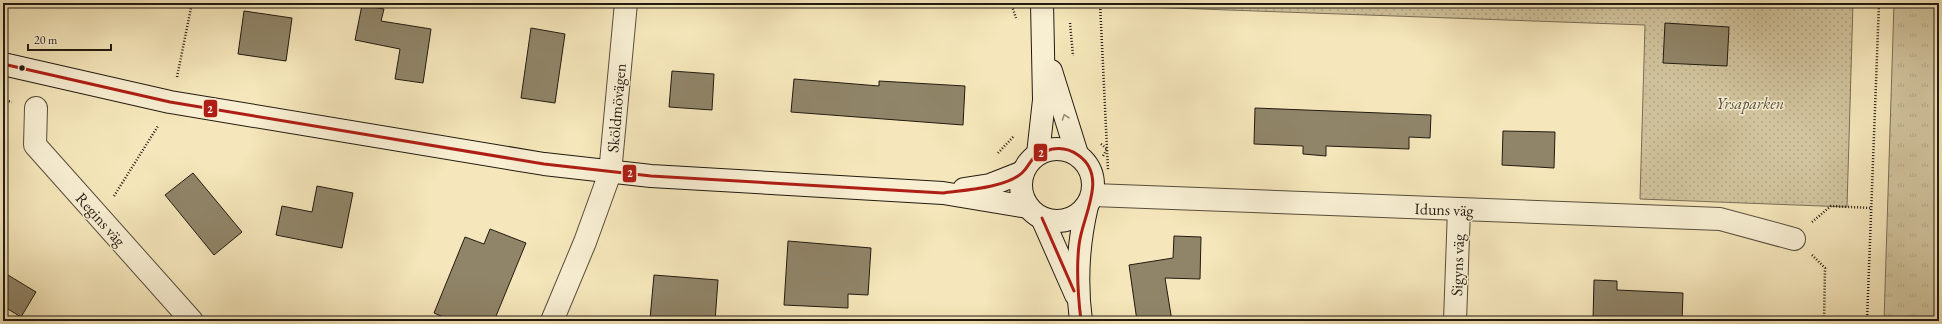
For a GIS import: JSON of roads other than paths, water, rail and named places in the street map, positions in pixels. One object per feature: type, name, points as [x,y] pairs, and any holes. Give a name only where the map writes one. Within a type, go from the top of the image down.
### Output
[{"type":"street","name":"Sköldmövägen","points":[[552,321],[585,242],[610,173],[626,3]]},
{"type":"street","points":[[1038,154],[1044,100],[1042,3]]},
{"type":"street","points":[[1043,41],[1059,99],[1077,154]]},
{"type":"street","points":[[3,64],[170,102],[544,164],[610,173],[943,193],[1035,212],[1052,221],[1062,221],[1073,218],[1082,213],[1090,200]]},
{"type":"street","name":"Regins väg","points":[[36,108],[35,145],[192,321]]},
{"type":"street","points":[[1055,148],[1068,150],[1077,154],[1086,162],[1093,177],[1090,200],[1081,234],[1080,311],[1035,212],[1022,196],[1021,185],[1023,172],[1032,159],[1038,154],[1055,148]]},
{"type":"street","points":[[943,193],[990,186],[1023,172]]},
{"type":"street","name":"Iduns väg","points":[[1090,200],[1459,209],[1720,219],[1794,239]]},
{"type":"street","name":"Sigyns väg","points":[[1455,321],[1459,209]]},
{"type":"park label","name":"Yrsaparken","points":[[1750,103]]}]
